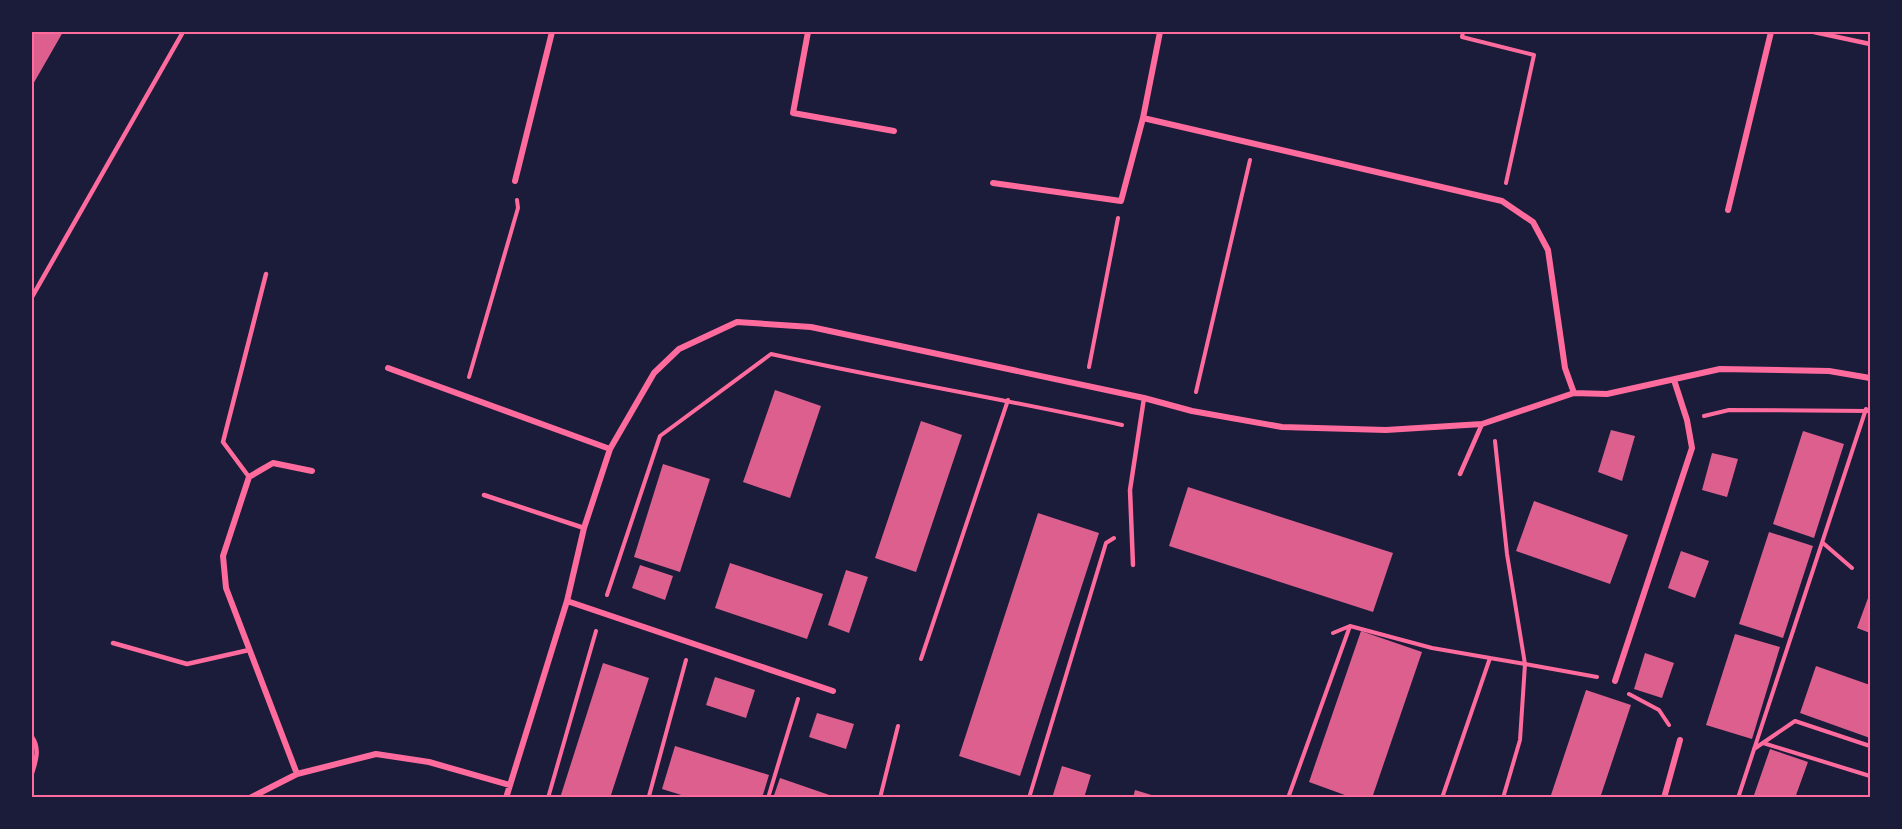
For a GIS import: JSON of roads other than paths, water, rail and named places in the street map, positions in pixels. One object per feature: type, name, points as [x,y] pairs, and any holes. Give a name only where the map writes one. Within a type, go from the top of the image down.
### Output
[{"type":"street","points":[[516,182],[552,32]]},
{"type":"street","points":[[808,32],[793,113],[894,131]]},
{"type":"street","points":[[993,183],[1121,201],[1143,118],[1160,32]]},
{"type":"street","points":[[1728,210],[1771,32]]},
{"type":"street","points":[[1143,118],[1502,201],[1533,222],[1548,250],[1565,368],[1574,393]]},
{"type":"street","points":[[506,798],[567,601],[584,528],[610,448],[654,373],[679,349],[737,322],[811,327],[1086,385],[1192,411],[1282,427],[1386,430],[1482,424],[1492,418],[1574,393],[1607,394],[1720,369],[1829,371],[1870,378]]},
{"type":"street","points":[[388,368],[610,448]]},
{"type":"street","points":[[1615,681],[1692,448],[1687,420],[1674,380]]},
{"type":"street","points":[[297,774],[226,588],[223,556],[249,477],[273,463],[312,471]]},
{"type":"street","points":[[567,601],[690,645],[833,692]]},
{"type":"street","points":[[1664,798],[1680,740]]},
{"type":"street","points":[[250,798],[297,774],[376,754],[429,762],[510,785]]},
{"type":"lane","points":[[32,297],[183,32]]},
{"type":"lane","points":[[1814,32],[1870,44]]},
{"type":"lane","points":[[249,477],[222,442],[266,274]]},
{"type":"lane","points":[[1133,565],[1130,490],[1144,398]]},
{"type":"lane","points":[[1460,474],[1482,424]]},
{"type":"lane","points":[[483,495],[584,528]]},
{"type":"lane","points":[[113,643],[187,664],[249,650]]},
{"type":"lane","points":[[32,737],[36,742],[37,760],[32,773]]}]
